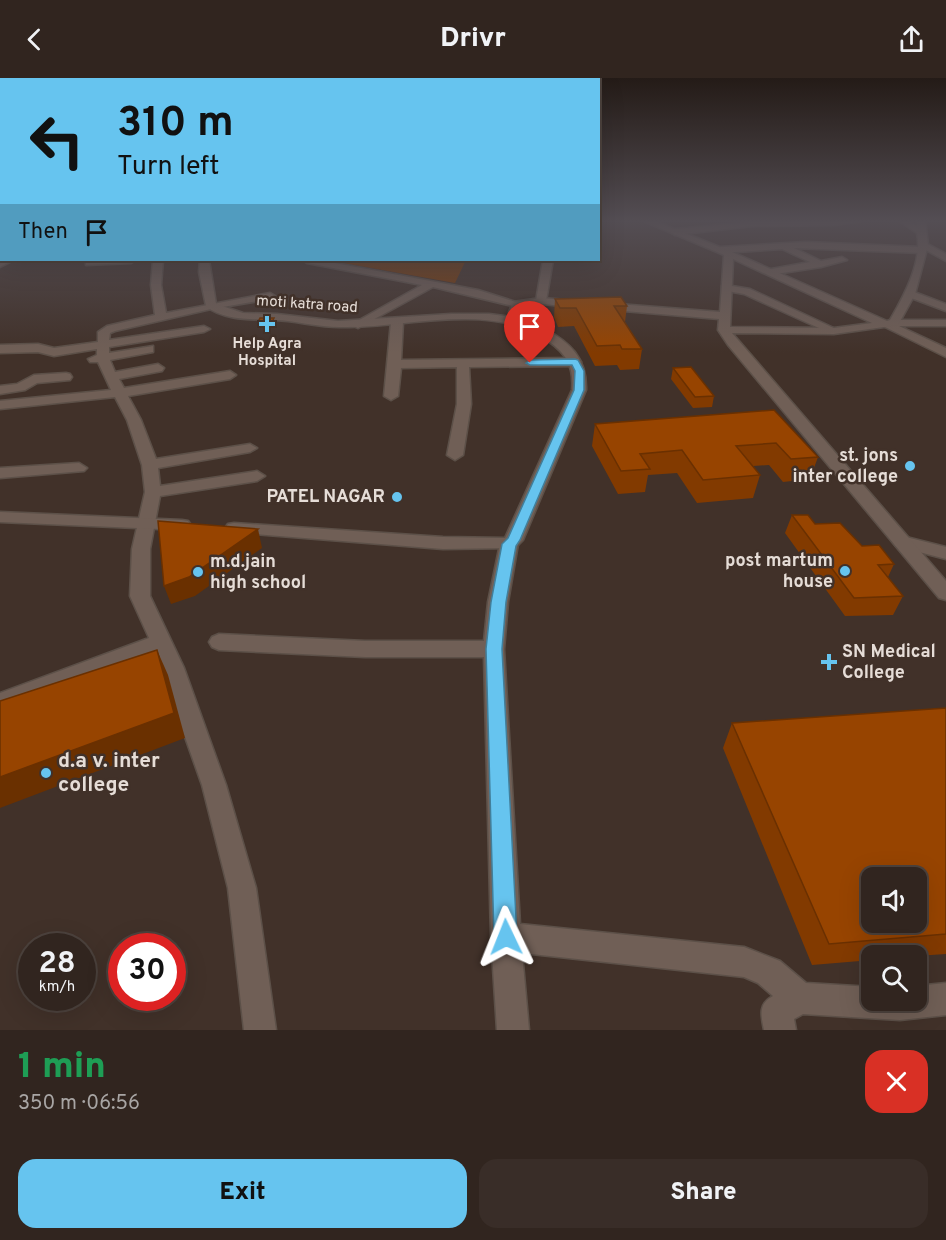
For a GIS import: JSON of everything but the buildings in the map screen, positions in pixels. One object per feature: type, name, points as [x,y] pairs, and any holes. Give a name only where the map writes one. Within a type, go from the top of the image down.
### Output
[{"type":"street","points":[[158,264],[156,285],[161,316]]},
{"type":"street","points":[[204,264],[211,306]]},
{"type":"street","points":[[330,264],[432,284],[518,304]]},
{"type":"street","points":[[541,302],[547,264]]},
{"type":"street","points":[[725,264],[724,323],[732,343],[946,593]]},
{"type":"street","points":[[752,264],[890,324],[946,353]]},
{"type":"street","points":[[769,272],[818,264]]},
{"type":"street","points":[[890,324],[910,294],[918,264]]},
{"type":"street","points":[[358,325],[432,284]]},
{"type":"street","points":[[726,288],[746,291],[834,331]]},
{"type":"street","points":[[910,294],[946,308]]},
{"type":"street","points":[[260,1030],[242,888],[214,785],[173,668],[159,642],[140,596],[139,573],[144,522],[153,492],[150,465],[134,420],[111,377],[103,351],[104,332],[111,328],[161,316],[270,296]]},
{"type":"street","points":[[451,317],[518,304],[541,302],[724,323],[834,331],[890,324],[946,323]]},
{"type":"street","points":[[518,304],[514,312],[520,322]]},
{"type":"street","name":"moti katra road","points":[[211,306],[242,316],[358,325],[451,317],[489,317],[520,322],[542,332],[563,346],[575,362]]},
{"type":"street","points":[[391,396],[397,322]]},
{"type":"street","points":[[46,364],[204,329]]},
{"type":"street","points":[[0,349],[38,348],[46,352],[54,352],[157,348]]},
{"type":"street","points":[[216,527],[443,543],[509,544],[514,540],[579,390],[580,371],[575,362],[395,364]]},
{"type":"street","points":[[455,455],[464,404],[463,363]]},
{"type":"street","points":[[111,377],[158,368]]},
{"type":"street","points":[[0,405],[119,393],[230,375]]},
{"type":"street","points":[[0,390],[20,387],[34,379],[66,377]]},
{"type":"street","points":[[150,465],[250,448]]},
{"type":"street","points":[[0,473],[79,468]]},
{"type":"street","points":[[153,492],[257,476]]},
{"type":"street","points":[[0,517],[192,526]]},
{"type":"street","points":[[902,542],[946,553]]},
{"type":"street","points":[[509,544],[498,602],[494,649],[506,937],[513,1030]]},
{"type":"street","points":[[923,549],[946,562]]},
{"type":"street","points":[[0,702],[159,642]]},
{"type":"street","points":[[219,642],[364,650],[494,649]]},
{"type":"street","points":[[506,937],[744,962],[769,972],[800,998]]},
{"type":"street","points":[[780,1030],[777,1012],[781,1007],[800,998],[900,1004],[946,999]]},
{"type":"shaded area","points":[[351,264],[464,264],[455,283]]},
{"type":"place","name":"Help Agra Hospital","points":[[267,324]]},
{"type":"place","name":"st. jons inter college","points":[[910,466]]},
{"type":"place","name":"PATEL NAGAR","points":[[397,497]]},
{"type":"place","name":"post martum house","points":[[845,571]]},
{"type":"place","name":"m.d.jain high school","points":[[198,572]]},
{"type":"place","name":"SN Medical College","points":[[829,662]]},
{"type":"place","name":"d.a v. inter college","points":[[46,773]]},
{"type":"route","points":[[506,937],[494,649],[498,602],[509,544],[514,540],[579,390],[580,371],[575,362],[530,363]]}]
